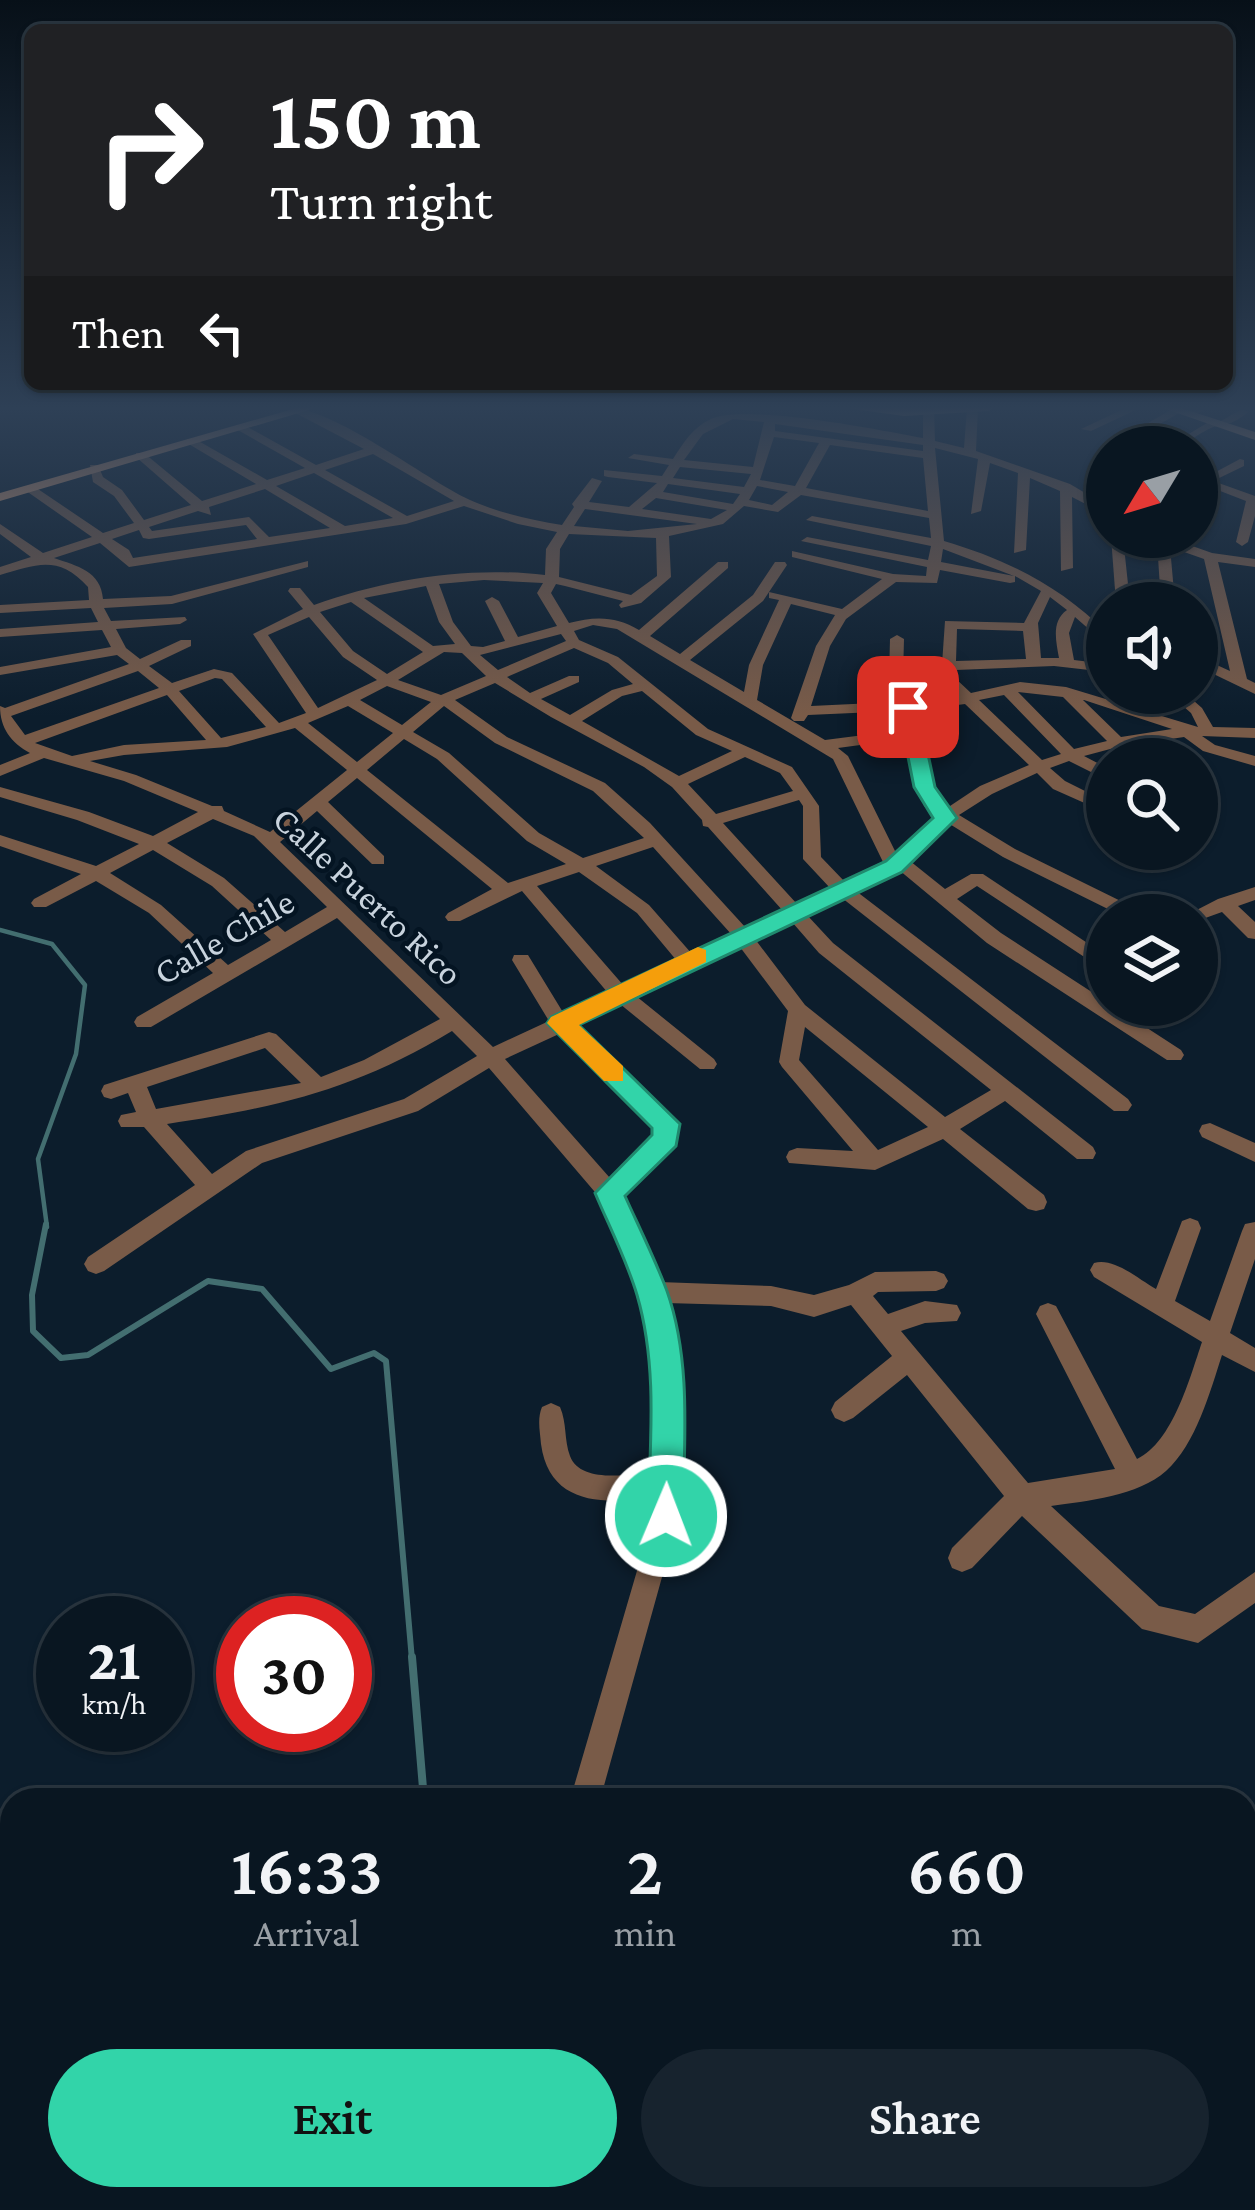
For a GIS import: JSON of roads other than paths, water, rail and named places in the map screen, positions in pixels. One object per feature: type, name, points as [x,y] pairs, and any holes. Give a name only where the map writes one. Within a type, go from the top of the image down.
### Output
[{"type":"street","points":[[58,510],[124,553],[129,563],[343,531],[438,510]]},
{"type":"street","points":[[130,510],[168,560]]},
{"type":"street","points":[[145,531],[193,510]]},
{"type":"street","points":[[206,510],[220,526]]},
{"type":"street","points":[[307,510],[343,531]]},
{"type":"street","points":[[389,510],[406,520]]},
{"type":"street","points":[[495,510],[564,529],[662,532],[714,527],[729,510]]},
{"type":"street","points":[[569,637],[544,593],[552,579],[553,549],[575,510]]},
{"type":"street","points":[[639,510],[714,527]]},
{"type":"street","points":[[900,510],[937,517]]},
{"type":"street","points":[[936,510],[938,539],[935,563],[933,578],[925,583],[892,578],[802,547],[935,563],[1015,574]]},
{"type":"street","points":[[1019,550],[1021,510]]},
{"type":"street","points":[[1066,510],[1066,568]]},
{"type":"street","points":[[1227,532],[1249,544],[1253,510]]},
{"type":"street","points":[[0,572],[145,531],[249,520],[264,540]]},
{"type":"street","points":[[812,520],[938,539],[1049,589],[1086,622]]},
{"type":"street","points":[[0,529],[40,558],[82,572],[95,586],[96,605],[121,650],[170,688],[216,742]]},
{"type":"street","points":[[269,841],[442,700],[636,600],[664,577],[662,532]]},
{"type":"street","points":[[1210,558],[1248,685]]},
{"type":"street","points":[[1218,558],[1255,563]]},
{"type":"street","points":[[0,609],[172,600],[303,564]]},
{"type":"street","points":[[641,636],[724,565]]},
{"type":"street","points":[[680,661],[762,592],[780,565]]},
{"type":"street","points":[[1002,594],[1015,574]]},
{"type":"street","points":[[314,714],[260,634],[311,610],[352,596],[491,577],[552,579],[636,600]]},
{"type":"street","points":[[791,728],[805,711],[823,646],[843,613],[892,578]]},
{"type":"street","points":[[432,584],[448,626],[496,675],[530,699],[649,761],[678,783],[709,822],[858,976],[1084,1153]]},
{"type":"street","points":[[1034,662],[1029,627],[1032,610],[1049,589]]},
{"type":"street","points":[[295,591],[348,654],[390,682],[442,700],[501,740],[599,787],[656,840],[741,934],[798,1010],[1036,1202]]},
{"type":"street","points":[[762,592],[843,613]]},
{"type":"street","points":[[352,596],[433,652]]},
{"type":"street","points":[[749,704],[756,665],[787,598]]},
{"type":"street","points":[[492,601],[513,642]]},
{"type":"street","points":[[1067,664],[1062,632],[1067,616],[1075,612]]},
{"type":"street","points":[[0,633],[180,620]]},
{"type":"street","points":[[593,621],[621,625],[826,745],[851,770],[896,864],[1086,990]]},
{"type":"street","points":[[1029,627],[950,624],[949,680],[1040,769],[1086,796]]},
{"type":"street","points":[[984,624],[992,662]]},
{"type":"street","points":[[77,760],[132,746],[216,742],[274,728],[390,682],[433,652],[452,646],[470,650],[569,637],[613,660],[702,732],[786,770],[805,793],[812,859],[842,889],[1121,1105]]},
{"type":"street","points":[[897,639],[896,677],[932,806],[946,818],[1094,894]]},
{"type":"street","points":[[1232,639],[1255,642]]},
{"type":"street","points":[[1,712],[142,664],[186,643]]},
{"type":"street","points":[[0,671],[121,650]]},
{"type":"street","points":[[950,666],[1034,662],[1086,666]]},
{"type":"street","points":[[1218,670],[1248,685]]},
{"type":"street","points":[[22,742],[221,674],[274,728]]},
{"type":"street","points":[[530,699],[574,679]]},
{"type":"street","points":[[572,721],[617,693],[646,685]]},
{"type":"street","points":[[805,711],[908,707],[1006,689],[1086,695]]},
{"type":"street","points":[[1006,689],[1073,758],[1086,764]]},
{"type":"street","points":[[1065,691],[1113,738]]},
{"type":"street","points":[[349,700],[443,756],[533,837],[605,879],[643,909],[688,961]]},
{"type":"street","name":"Calle Puerto Rico","points":[[1,712],[22,742],[43,753],[77,760],[216,810],[269,841],[491,1057],[609,1193],[652,1292],[668,1388],[666,1516],[588,1788]]},
{"type":"street","points":[[1142,714],[1199,733],[1250,769]]},
{"type":"street","points":[[1188,714],[1199,733]]},
{"type":"street","points":[[295,720],[356,774],[515,887],[620,994],[706,1064]]},
{"type":"street","points":[[826,745],[913,733]]},
{"type":"street","points":[[1149,738],[1255,734]]},
{"type":"street","points":[[678,783],[745,752]]},
{"type":"street","points":[[0,772],[43,753]]},
{"type":"street","points":[[96,1264],[254,1157],[411,1105],[491,1057],[896,864],[946,818],[986,790],[1086,754]]},
{"type":"street","points":[[0,792],[120,825],[157,841],[241,898],[283,941]]},
{"type":"street","points":[[709,822],[805,793]]},
{"type":"street","points":[[319,803],[378,860]]},
{"type":"street","points":[[40,903],[216,810]]},
{"type":"street","points":[[0,840],[97,873],[155,909],[226,974]]},
{"type":"street","points":[[454,916],[515,887],[656,840]]},
{"type":"street","points":[[943,899],[977,878],[1086,951]]},
{"type":"street","points":[[1218,906],[1255,893]]},
{"type":"street","points":[[1224,903],[1255,933]]},
{"type":"street","name":"Calle Chile","points":[[144,1022],[338,909]]},
{"type":"street","points":[[521,960],[560,1023],[666,1124],[666,1138],[609,1193]]},
{"type":"street","points":[[798,1010],[789,1062],[875,1161]]},
{"type":"street","points":[[139,1120],[225,1110],[340,1083],[452,1021]]},
{"type":"street","points":[[1136,1026],[1174,1055]]},
{"type":"street","points":[[111,1091],[269,1039],[319,1087]]},
{"type":"street","points":[[135,1084],[139,1120],[210,1187]]},
{"type":"street","points":[[797,1157],[875,1161],[1005,1091]]},
{"type":"street","points":[[1210,1131],[1255,1153]]},
{"type":"street","points":[[1162,1304],[1190,1228]]},
{"type":"street","points":[[962,1558],[1022,1497],[1110,1485],[1156,1463],[1188,1418],[1253,1231]]},
{"type":"street","points":[[1102,1270],[1255,1361]]},
{"type":"street","points":[[652,1292],[771,1296],[814,1306],[875,1282],[936,1281]]},
{"type":"street","points":[[856,1293],[1022,1497],[1152,1619],[1198,1629],[1255,1586]]},
{"type":"street","points":[[883,1326],[925,1312],[949,1313]]},
{"type":"street","points":[[1048,1314],[1132,1475]]},
{"type":"street","points":[[844,1410],[908,1358]]},
{"type":"street","points":[[551,1415],[559,1467],[572,1480],[648,1486],[666,1481]]},
{"type":"waterway","points":[[0,930],[52,944],[85,985],[76,1054],[38,1159],[47,1227]]},
{"type":"waterway","points":[[46,1224],[32,1295],[33,1331],[61,1358],[88,1355],[208,1281],[262,1289],[331,1369],[374,1353],[386,1361],[412,1660]]},
{"type":"waterway","points":[[412,1657],[423,1788]]}]
